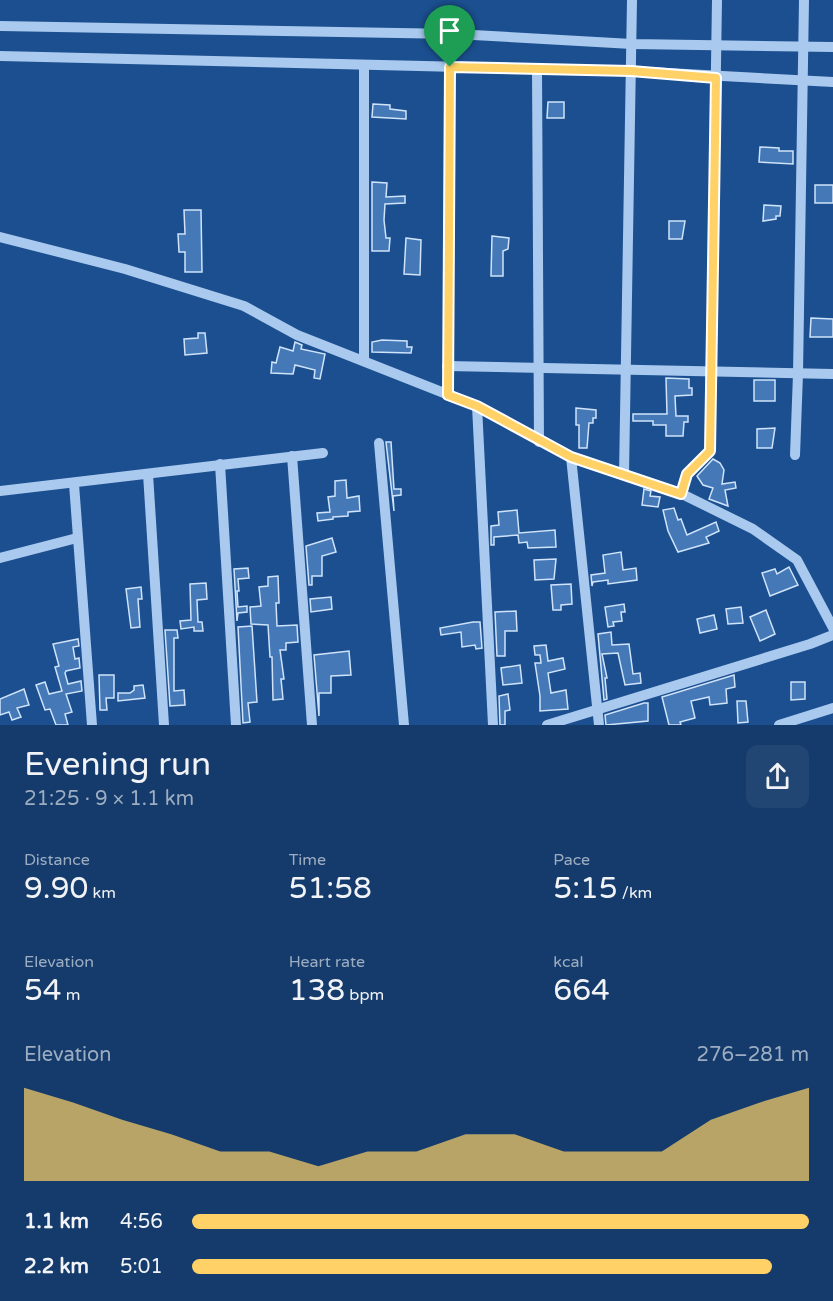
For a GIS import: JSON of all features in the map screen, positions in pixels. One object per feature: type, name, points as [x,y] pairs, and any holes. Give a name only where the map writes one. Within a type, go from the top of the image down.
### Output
[{"type":"street","points":[[624,475],[632,0]]},
{"type":"street","points":[[681,494],[687,474],[710,451],[717,0]]},
{"type":"street","points":[[795,455],[804,0]]},
{"type":"street","points":[[0,26],[455,34],[632,44],[833,47]]},
{"type":"street","points":[[0,56],[631,71],[716,78],[833,82]]},
{"type":"street","points":[[364,65],[364,360]]},
{"type":"street","points":[[448,395],[450,67]]},
{"type":"street","points":[[537,69],[539,441]]},
{"type":"street","points":[[0,237],[125,269],[244,306],[297,335],[477,406],[571,457],[681,494],[753,529],[797,560],[833,628]]},
{"type":"street","points":[[447,366],[833,374]]},
{"type":"street","points":[[477,406],[494,725]]},
{"type":"street","points":[[379,443],[404,725]]},
{"type":"street","points":[[0,491],[323,453]]},
{"type":"street","points":[[292,456],[312,725]]},
{"type":"street","points":[[571,457],[599,725]]},
{"type":"street","points":[[220,464],[236,725]]},
{"type":"street","points":[[147,474],[164,725]]},
{"type":"street","points":[[74,484],[92,725]]},
{"type":"street","points":[[0,558],[77,538]]},
{"type":"street","points":[[547,725],[833,635]]},
{"type":"street","points":[[785,724],[833,708]]},
{"type":"building","points":[[548,102],[564,102],[564,118],[547,118]]},
{"type":"building","points":[[373,104],[390,105],[390,109],[406,111],[406,119],[372,117]]},
{"type":"building","points":[[760,147],[793,151],[793,164],[759,162]]},
{"type":"building","points":[[372,182],[387,183],[386,197],[405,196],[405,203],[385,204],[384,220],[386,238],[390,238],[389,251],[372,251]]},
{"type":"building","points":[[815,185],[833,185],[833,203],[815,203]]},
{"type":"building","points":[[764,205],[781,206],[780,216],[763,221]]},
{"type":"building","points":[[184,210],[201,210],[202,272],[185,272],[185,252],[179,252],[178,234],[185,234]]},
{"type":"building","points":[[669,221],[685,221],[682,239],[669,239]]},
{"type":"building","points":[[492,236],[509,238],[508,249],[503,251],[503,276],[491,276]]},
{"type":"building","points":[[406,238],[421,240],[420,275],[404,274]]},
{"type":"building","points":[[811,318],[833,319],[833,337],[810,337]]},
{"type":"building","points":[[198,333],[205,333],[207,353],[185,355],[184,339],[198,338]]},
{"type":"building","points":[[407,341],[407,347],[412,347],[411,353],[372,352],[372,342]]},
{"type":"building","points":[[295,342],[302,345],[301,349],[325,354],[320,379],[314,378],[315,370],[295,365],[293,374],[271,373],[272,362],[276,363],[280,347],[293,351]]},
{"type":"building","points":[[666,378],[689,379],[689,388],[692,388],[692,395],[675,396],[676,416],[688,416],[688,422],[684,422],[683,436],[666,436],[666,425],[653,425],[653,421],[633,421],[633,414],[667,414]]},
{"type":"building","points":[[754,380],[775,380],[775,401],[754,401]]},
{"type":"building","points":[[576,408],[596,410],[596,418],[593,418],[593,423],[589,423],[587,448],[579,448]]},
{"type":"building","points":[[775,428],[772,448],[757,448],[757,429]]},
{"type":"building","points":[[386,442],[391,442],[394,489],[401,489],[401,495],[393,496],[394,511]]},
{"type":"building","points":[[713,459],[720,463],[724,470],[722,484],[735,482],[736,488],[725,490],[728,506],[709,499],[713,488],[703,485],[697,476]]},
{"type":"building","points":[[346,480],[347,498],[359,496],[360,511],[348,512],[348,516],[318,521],[317,513],[330,512],[328,497],[335,496],[335,481]]},
{"type":"building","points":[[644,489],[651,491],[650,496],[660,497],[658,507],[642,505]]},
{"type":"building","points":[[674,508],[687,535],[716,522],[719,531],[706,537],[709,543],[678,552],[668,531],[663,510]]},
{"type":"building","points":[[517,510],[519,533],[555,530],[556,547],[528,548],[527,542],[519,543],[518,535],[494,537],[494,545],[491,545],[491,526],[499,525],[498,512]]},
{"type":"building","points":[[332,538],[336,552],[322,556],[322,576],[312,576],[312,585],[309,585],[306,546]]},
{"type":"building","points":[[621,552],[623,570],[636,568],[637,580],[608,584],[608,580],[593,582],[592,586],[591,575],[605,573],[603,555]]},
{"type":"building","points":[[556,559],[554,579],[535,580],[534,560]]},
{"type":"building","points":[[789,567],[798,585],[770,596],[762,573],[775,569],[777,574]]},
{"type":"building","points":[[248,568],[249,578],[238,579],[239,591],[237,591],[238,607],[247,606],[247,612],[238,613],[237,621],[234,569]]},
{"type":"building","points":[[278,576],[277,626],[297,625],[298,642],[286,643],[286,650],[280,650],[284,679],[281,679],[283,699],[273,700],[272,657],[270,657],[268,625],[251,624],[250,607],[261,606],[259,587],[268,586],[268,577]]},
{"type":"building","points":[[206,583],[207,599],[197,600],[198,622],[202,622],[203,631],[194,631],[194,627],[181,629],[180,621],[191,620],[190,584]]},
{"type":"building","points":[[571,584],[572,604],[561,605],[561,610],[553,610],[551,585]]},
{"type":"building","points":[[141,587],[142,599],[138,599],[140,627],[131,628],[126,589]]},
{"type":"building","points":[[331,597],[332,609],[311,612],[310,599]]},
{"type":"building","points":[[624,604],[625,612],[621,612],[622,621],[613,622],[614,626],[608,627],[605,607]]},
{"type":"building","points":[[741,607],[743,623],[728,624],[726,609]]},
{"type":"building","points":[[766,610],[775,634],[760,641],[750,617]]},
{"type":"building","points":[[516,611],[517,631],[505,631],[505,656],[497,656],[495,612]]},
{"type":"building","points":[[714,615],[717,629],[700,633],[697,619]]},
{"type":"building","points":[[480,622],[482,648],[476,649],[475,645],[462,647],[461,632],[441,635],[440,628]]},
{"type":"building","points":[[252,626],[257,702],[248,703],[250,722],[243,723],[238,627]]},
{"type":"building","points":[[165,630],[177,630],[178,638],[174,638],[174,691],[184,690],[185,705],[170,706]]},
{"type":"building","points":[[611,632],[612,645],[629,644],[633,674],[640,673],[641,683],[625,685],[618,653],[602,654],[607,678],[605,678],[607,699],[604,700],[598,634]]},
{"type":"building","points":[[78,639],[79,646],[73,647],[75,659],[79,658],[80,668],[65,673],[68,684],[81,681],[82,691],[66,694],[72,712],[65,714],[68,725],[56,725],[50,709],[45,710],[36,685],[45,682],[49,694],[62,691],[55,667],[59,666],[53,644]]},
{"type":"building","points":[[546,645],[548,661],[563,658],[565,669],[548,673],[551,693],[566,690],[568,709],[540,711],[535,663],[541,663],[540,655],[535,655],[534,646]]},
{"type":"building","points":[[349,651],[351,675],[331,676],[331,693],[319,693],[319,716],[314,655]]},
{"type":"building","points":[[520,665],[522,683],[503,685],[501,668]]},
{"type":"building","points":[[99,675],[114,675],[114,698],[106,698],[107,710],[100,710]]},
{"type":"building","points":[[734,675],[735,687],[726,689],[727,703],[710,705],[709,697],[691,701],[695,718],[680,722],[681,725],[669,725],[662,697]]},
{"type":"building","points":[[791,682],[805,682],[805,699],[791,700]]},
{"type":"building","points":[[143,685],[145,698],[118,701],[118,693],[130,693],[134,690],[134,686]]},
{"type":"building","points":[[24,689],[29,705],[17,708],[21,717],[12,720],[9,712],[0,715],[0,699]]},
{"type":"building","points":[[508,694],[510,710],[505,711],[505,725],[500,725],[499,696]]},
{"type":"building","points":[[737,701],[746,701],[748,722],[738,723]]},
{"type":"building","points":[[648,703],[648,721],[606,725],[605,715]]},
{"type":"route","points":[[450,67],[631,71],[716,78],[710,451],[687,474],[681,494],[571,457],[477,406],[448,395],[450,67]]}]
